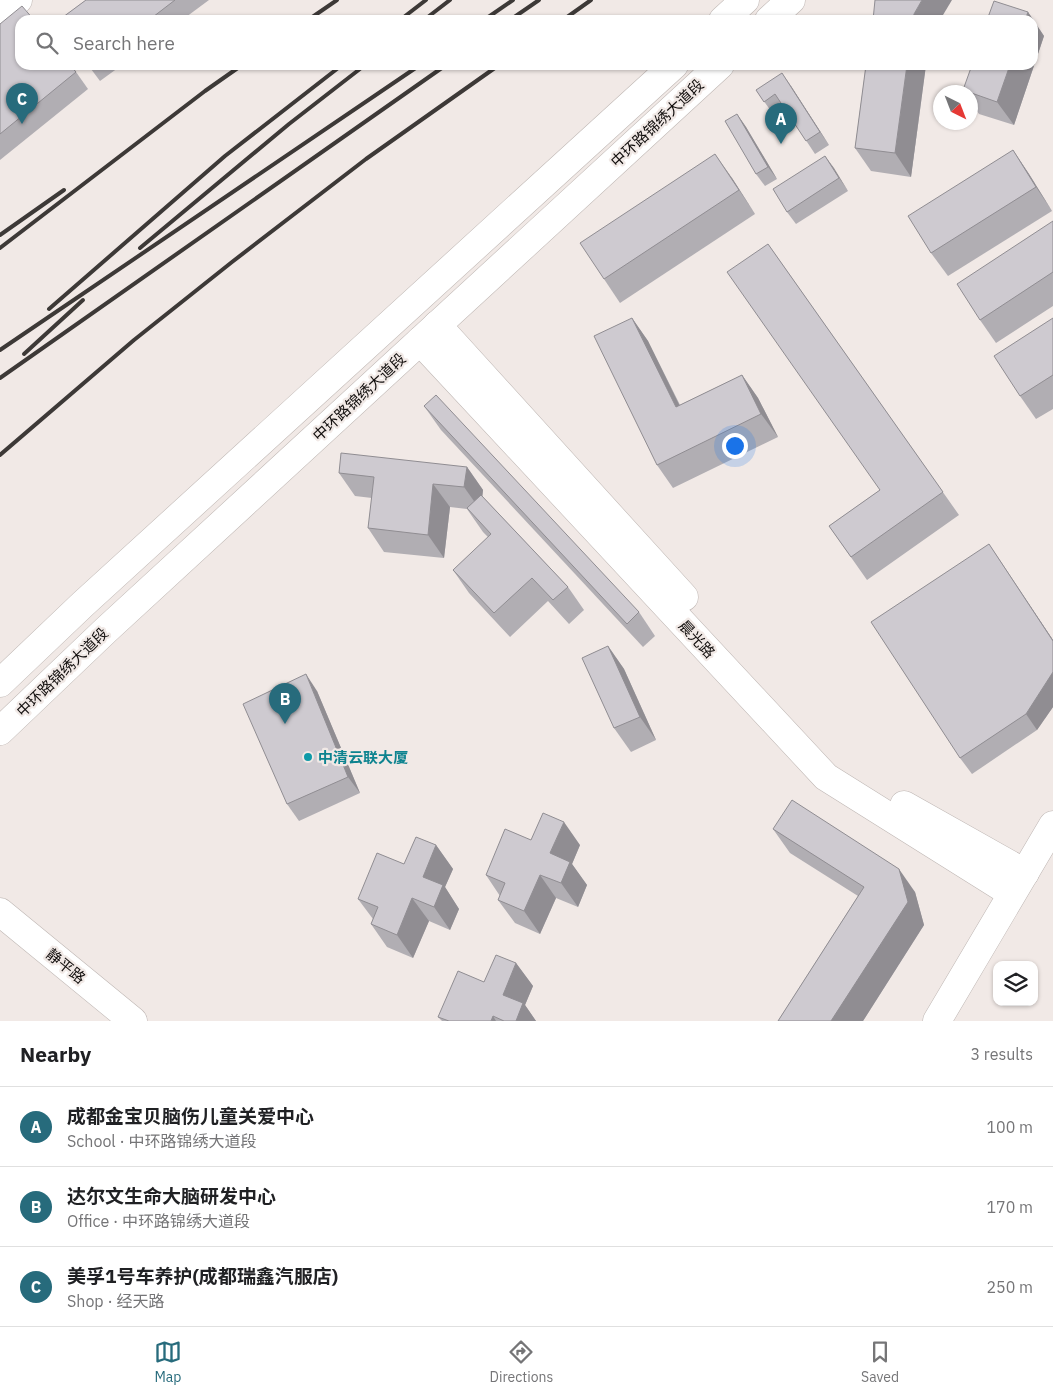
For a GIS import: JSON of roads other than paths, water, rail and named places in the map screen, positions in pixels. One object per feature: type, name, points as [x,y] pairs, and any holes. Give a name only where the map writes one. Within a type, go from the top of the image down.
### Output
[{"type":"main road","points":[[0,16],[18,0]]},
{"type":"main road","points":[[728,15],[745,0]]},
{"type":"main road","points":[[774,15],[791,0]]},
{"type":"main road","name":"中环路锦绣大道段","points":[[0,684],[83,604],[669,70]]},
{"type":"main road","name":"中环路锦绣大道段","points":[[0,731],[106,630],[715,70]]},
{"type":"main road","name":"晨光路","points":[[428,333],[826,777],[1018,883]]},
{"type":"main road","points":[[937,1021],[1053,825]]},
{"type":"main road","name":"静平路","points":[[0,912],[133,1021]]},
{"type":"railway","points":[[315,15],[337,0]]},
{"type":"railway","points":[[406,15],[426,0]]},
{"type":"railway","points":[[430,15],[450,0]]},
{"type":"railway","points":[[491,15],[513,0]]},
{"type":"railway","points":[[517,15],[539,0]]},
{"type":"railway","points":[[570,15],[591,0]]},
{"type":"railway","points":[[0,248],[235,70]]},
{"type":"railway","points":[[49,309],[225,156],[336,70]]},
{"type":"railway","points":[[140,248],[289,124],[359,70]]},
{"type":"railway","points":[[0,350],[413,70]]},
{"type":"railway","points":[[0,378],[439,70]]},
{"type":"railway","points":[[0,455],[134,340],[232,262],[366,159],[492,70]]},
{"type":"railway","points":[[0,235],[64,190]]},
{"type":"railway","points":[[24,354],[83,300]]},
{"type":"place","name":"美孚1号车养护(成都瑞鑫汽服店)","points":[[22,124]]},
{"type":"place","name":"成都金宝贝脑伤儿童关爱中心","points":[[781,144]]},
{"type":"place","name":"达尔文生命大脑研发中心","points":[[285,724]]},
{"type":"place","name":"中清云联大厦","points":[[308,757]]}]
